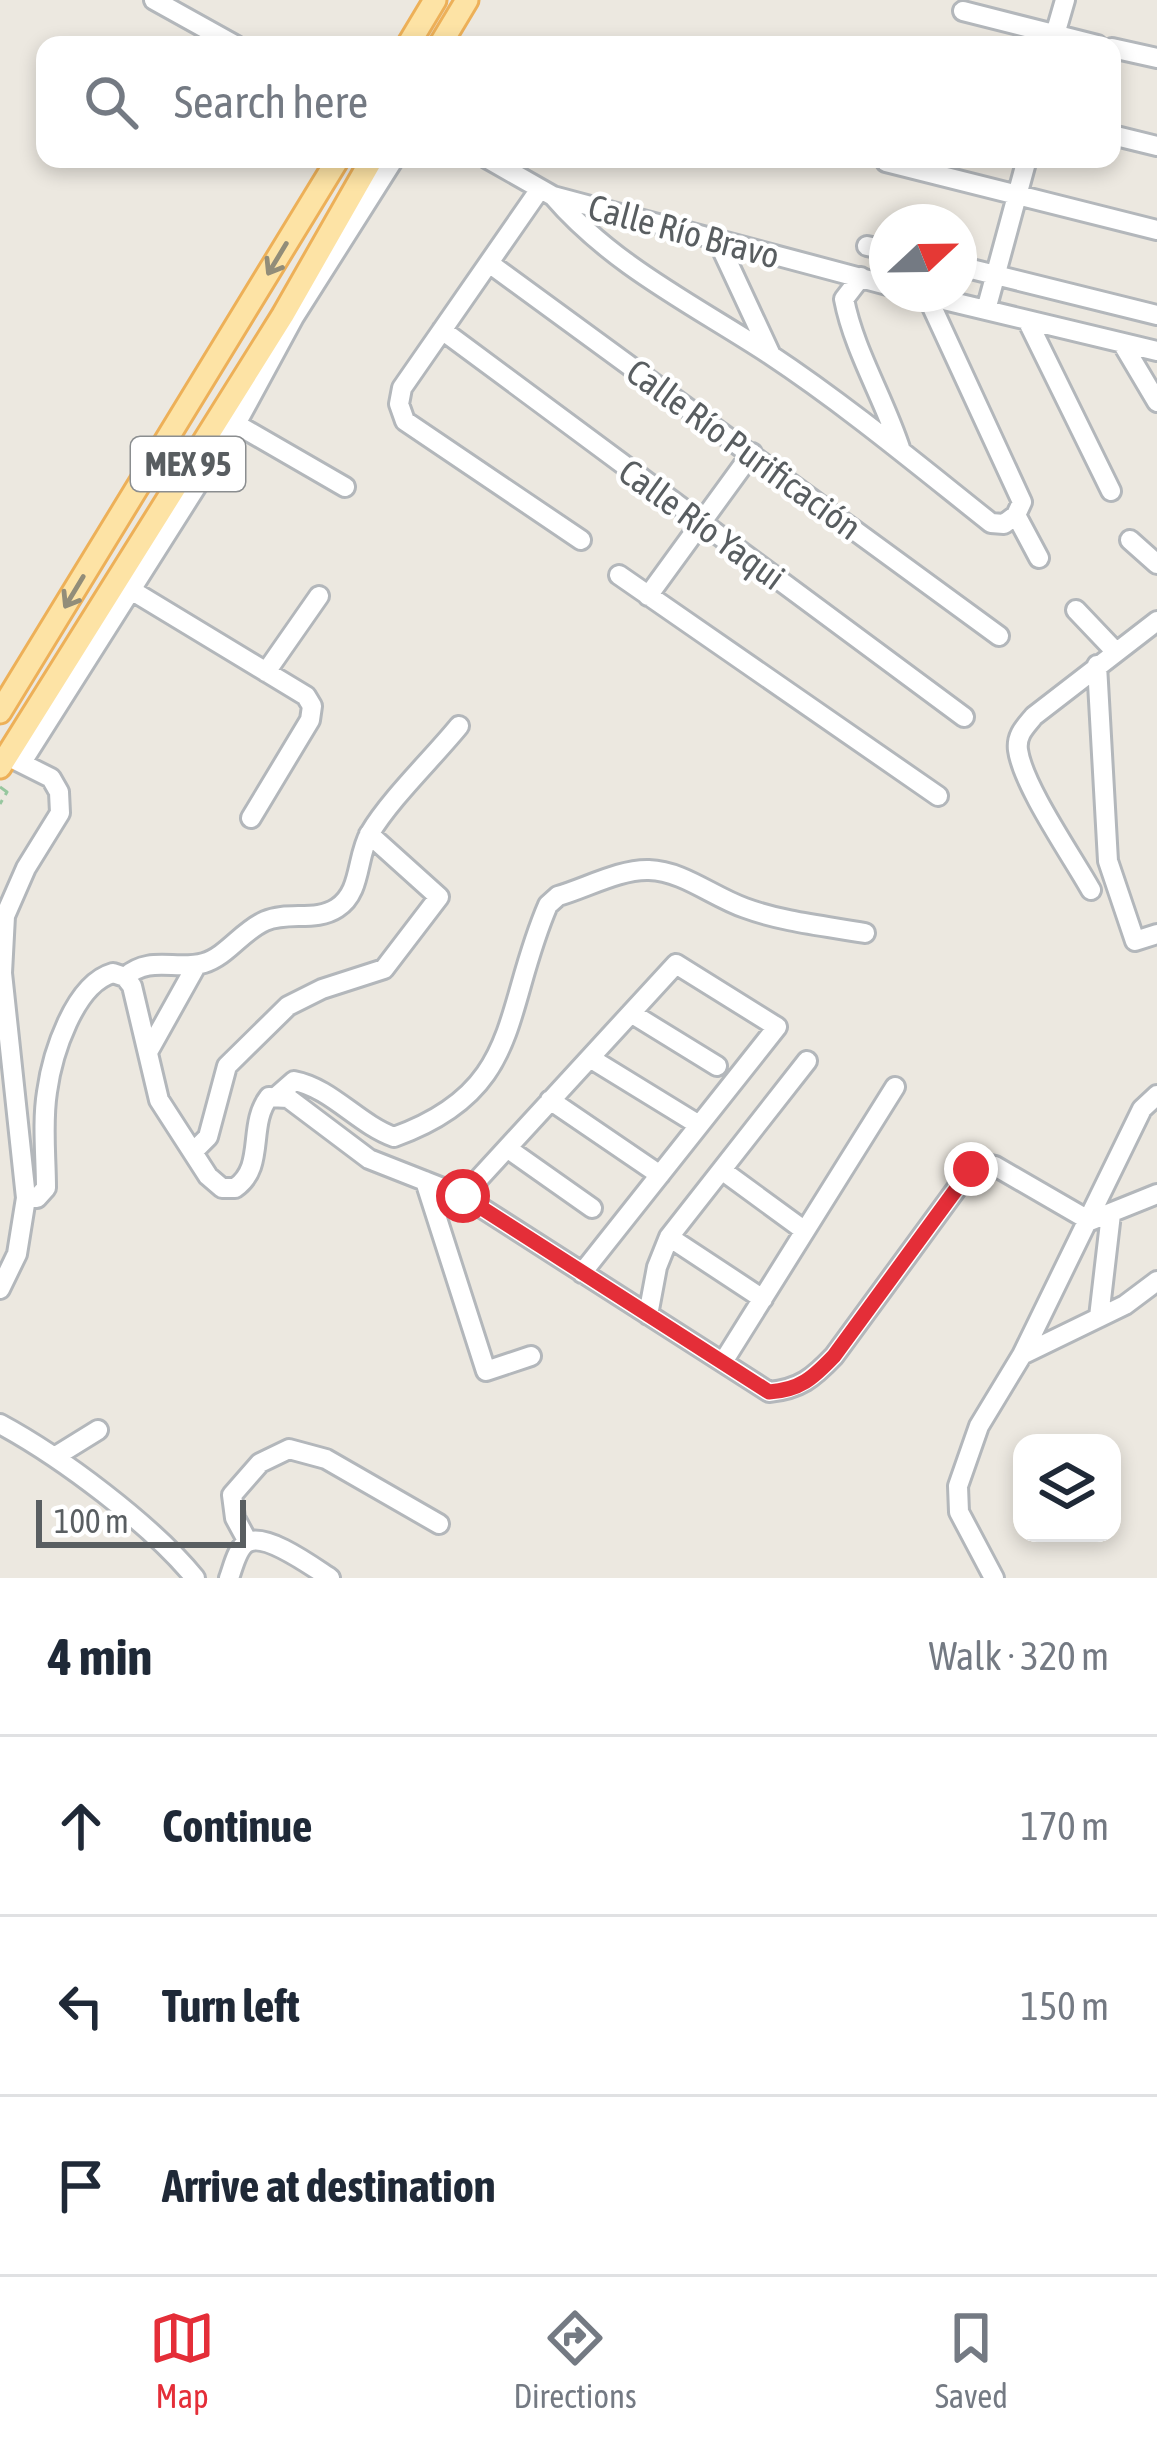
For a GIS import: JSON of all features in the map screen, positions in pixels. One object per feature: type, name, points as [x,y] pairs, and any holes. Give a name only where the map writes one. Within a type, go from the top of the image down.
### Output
[{"type":"main road","points":[[413,36],[435,0]]},
{"type":"main road","points":[[445,36],[467,0]]},
{"type":"main road","name":"MEX 95","points":[[0,712],[332,168]]},
{"type":"main road","name":"MEX 95","points":[[9,762],[284,315],[367,168]]},
{"type":"street","points":[[154,0],[219,36]]},
{"type":"street","points":[[1054,36],[1065,0]]},
{"type":"street","points":[[963,11],[1041,36]]},
{"type":"street","points":[[1121,50],[1157,58]]},
{"type":"street","points":[[1121,137],[1157,146]]},
{"type":"street","points":[[0,1288],[17,1254],[26,1198],[2,973],[5,916],[26,868],[60,813],[59,792],[51,778],[9,762],[131,590],[388,168]]},
{"type":"street","name":"Calle Río Bravo","points":[[504,168],[547,192],[869,279]]},
{"type":"street","points":[[910,168],[1157,230]]},
{"type":"street","points":[[986,310],[1024,168]]},
{"type":"street","points":[[581,540],[406,422],[399,404],[402,388],[489,262],[547,192],[580,229],[641,275],[771,356],[991,523],[1004,524],[1022,502],[931,312]]},
{"type":"street","points":[[717,239],[771,356]]},
{"type":"street","name":"Calle Río Purificación","points":[[489,262],[998,636]]},
{"type":"street","points":[[977,270],[1157,316]]},
{"type":"street","points":[[861,277],[844,299],[848,318],[901,451]]},
{"type":"street","points":[[977,308],[1157,352]]},
{"type":"street","points":[[1028,322],[1112,491]]},
{"type":"street","name":"Calle Río Yaqui","points":[[442,330],[964,717]]},
{"type":"street","points":[[1122,343],[1157,402]]},
{"type":"street","points":[[236,424],[345,487]]},
{"type":"street","points":[[648,596],[752,453]]},
{"type":"street","points":[[1016,515],[1039,558]]},
{"type":"street","points":[[1130,540],[1157,564]]},
{"type":"street","points":[[619,575],[938,796]]},
{"type":"street","points":[[131,590],[306,696],[312,706],[310,720],[251,818]]},
{"type":"street","points":[[266,672],[319,596]]},
{"type":"street","points":[[1076,610],[1115,651]]},
{"type":"street","points":[[1091,890],[1029,779],[1018,749],[1020,733],[1096,665],[1157,621]]},
{"type":"street","points":[[1096,665],[1108,861],[1135,941],[1157,934]]},
{"type":"street","points":[[124,977],[151,964],[212,961],[264,921],[327,914],[343,905],[352,892],[369,834],[459,726]]},
{"type":"street","points":[[193,1152],[208,1137],[227,1066],[238,1054],[288,1006],[322,989],[384,969],[439,897],[369,834]]},
{"type":"street","points":[[26,1198],[37,1198],[46,1188],[46,1092],[73,1010],[100,976],[112,973],[132,986],[159,1100],[221,1188],[235,1188],[251,1173],[261,1107],[294,1081],[310,1084],[372,1129],[394,1138],[452,1109],[478,1089],[504,1042],[536,932],[548,905],[558,896],[634,871],[653,870],[678,876],[769,916],[865,933]]},
{"type":"street","points":[[463,1196],[676,964],[777,1027],[582,1273]]},
{"type":"street","points":[[148,1052],[196,965]]},
{"type":"street","points":[[631,1013],[717,1066]]},
{"type":"street","points":[[590,1058],[699,1125]]},
{"type":"street","points":[[648,1315],[657,1267],[669,1237],[807,1061]]},
{"type":"street","points":[[723,1362],[895,1087]]},
{"type":"street","points":[[278,1095],[369,1159],[463,1196],[769,1392],[791,1390],[812,1380],[971,1169],[982,1163],[1090,1222]]},
{"type":"street","points":[[994,1578],[959,1513],[958,1486],[979,1426],[1022,1355],[1138,1117],[1157,1095]]},
{"type":"street","points":[[550,1100],[660,1175]]},
{"type":"street","points":[[507,1148],[592,1208]]},
{"type":"street","points":[[723,1171],[806,1231]]},
{"type":"street","points":[[425,1181],[486,1371],[531,1356]]},
{"type":"street","points":[[1090,1222],[1157,1194]]},
{"type":"street","points":[[1099,1317],[1112,1214]]},
{"type":"street","points":[[669,1237],[763,1299]]},
{"type":"street","points":[[1022,1355],[1099,1317],[1157,1281]]},
{"type":"street","points":[[0,1424],[56,1456],[195,1578]]},
{"type":"street","points":[[56,1456],[98,1430]]},
{"type":"street","points":[[248,1542],[236,1518],[232,1495],[260,1463],[289,1449],[326,1459],[439,1524]]},
{"type":"street","points":[[229,1578],[241,1549],[248,1542],[266,1540],[330,1578]]},
{"type":"path","points":[[0,787],[7,792],[0,803]]},
{"type":"route","points":[[463,1196],[769,1392],[791,1390],[812,1380],[834,1356],[971,1169]]}]
